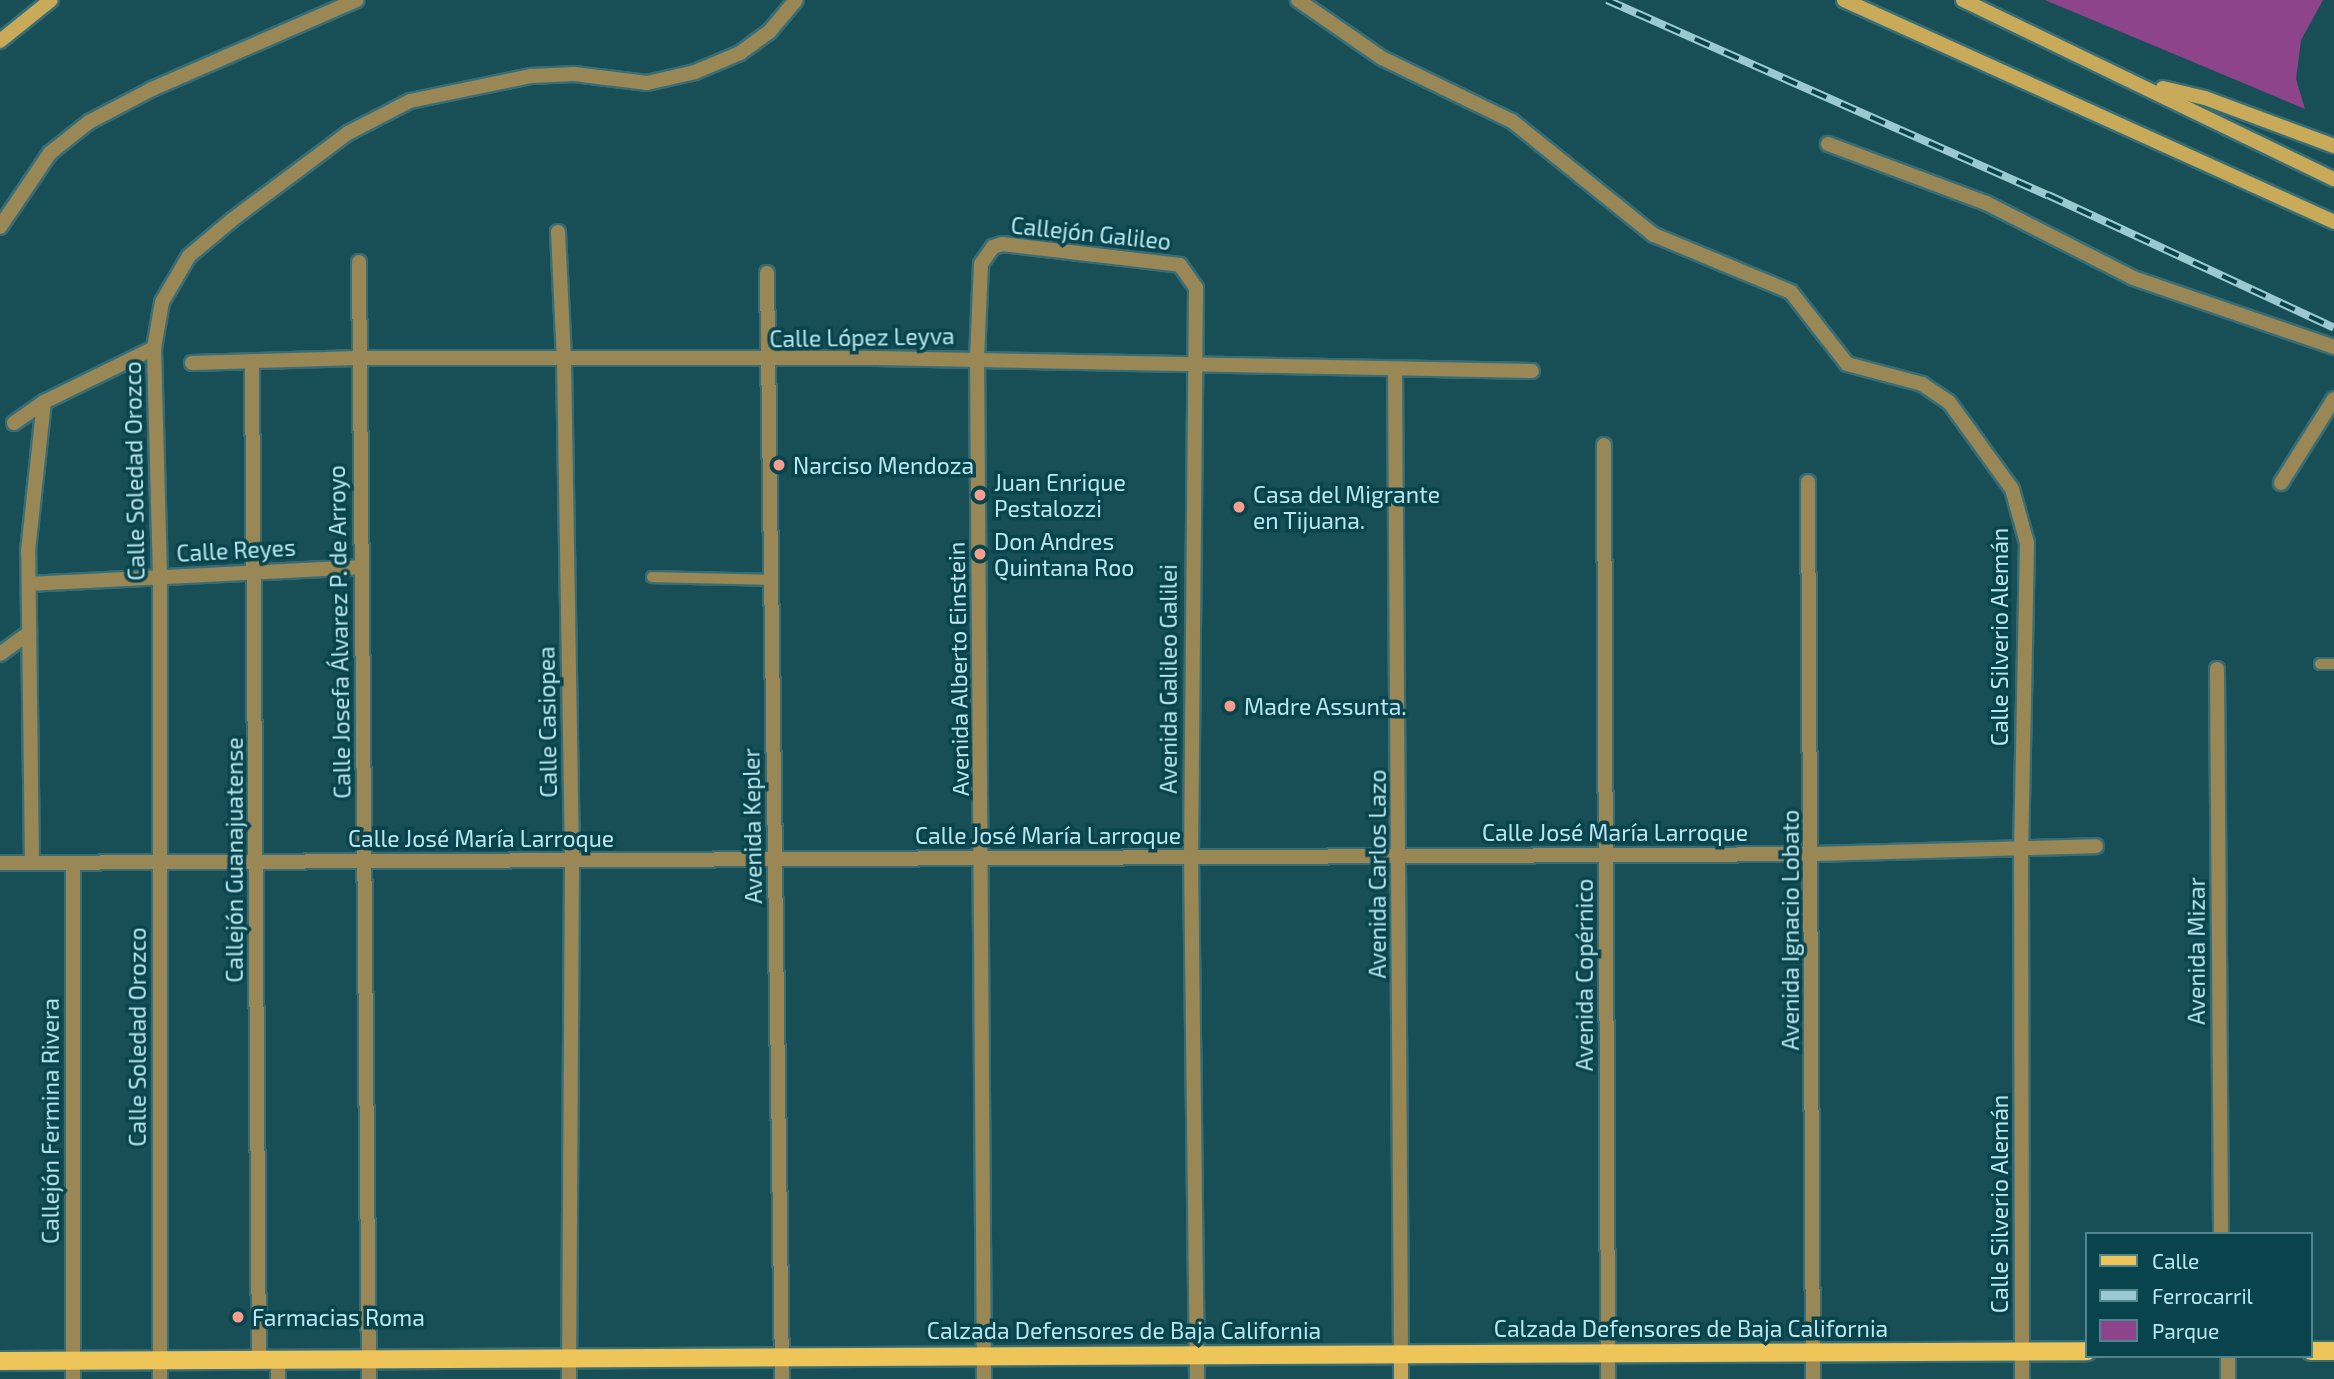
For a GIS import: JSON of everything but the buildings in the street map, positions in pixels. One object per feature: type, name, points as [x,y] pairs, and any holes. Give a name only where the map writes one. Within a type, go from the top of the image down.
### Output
[{"type":"main road","points":[[0,41],[51,0]]},
{"type":"main road","points":[[1844,0],[2334,222]]},
{"type":"main road","points":[[1964,0],[2141,83],[2334,179]]},
{"type":"main road","points":[[2141,83],[2206,97],[2334,146]]},
{"type":"main road","name":"Calzada Defensores de Baja California","points":[[0,1360],[2086,1351]]},
{"type":"main road","points":[[2313,1351],[2334,1351]]},
{"type":"main road","name":"Avenida Carlos Lazo","points":[[1401,1353],[1401,1379]]},
{"type":"street","points":[[0,228],[50,153],[89,122],[152,89],[357,0]]},
{"type":"street","name":"Calle Soledad Orozco","points":[[160,1379],[160,577],[154,348],[162,302],[189,256],[348,133],[410,101],[506,80],[574,74],[647,83],[695,72],[740,53],[770,31],[796,0]]},
{"type":"street","name":"Calle Silverio Alemán","points":[[1298,0],[1382,58],[1513,121],[1654,235],[1791,292],[1847,364],[1922,384],[1949,402],[2012,489],[2023,521],[2022,1379]]},
{"type":"street","points":[[1828,145],[1986,203],[2133,278],[2334,347]]},
{"type":"street","name":"Calle Casiopea","points":[[558,232],[564,360],[572,860],[569,1379]]},
{"type":"street","name":"Callejón Galileo","points":[[987,255],[1002,244],[1180,265],[1191,275]]},
{"type":"street","name":"Avenida Alberto Einstein","points":[[984,1379],[977,359],[981,264],[987,255]]},
{"type":"street","name":"Calle Josefa Álvarez P. de Arroyo","points":[[359,262],[369,1379]]},
{"type":"street","name":"Avenida Kepler","points":[[767,273],[782,1379]]},
{"type":"street","name":"Avenida Galileo Galilei","points":[[1191,275],[1196,288],[1192,368],[1191,857],[1197,1379]]},
{"type":"street","points":[[14,423],[44,402],[154,348]]},
{"type":"street","name":"Calle López Leyva","points":[[192,363],[358,358],[769,362],[977,359],[1192,368],[1532,371]]},
{"type":"street","name":"Callejón Guanajuatense","points":[[252,361],[257,572],[259,1358]]},
{"type":"street","name":"Avenida Carlos Lazo","points":[[1395,370],[1401,856],[1401,1353]]},
{"type":"street","points":[[2281,484],[2334,399]]},
{"type":"street","points":[[32,863],[28,551],[44,402]]},
{"type":"street","name":"Avenida Copérnico","points":[[1604,444],[1608,1379]]},
{"type":"street","name":"Avenida Ignacio Lobato","points":[[1808,482],[1813,854],[1813,1379]]},
{"type":"street","name":"Calle Reyes","points":[[29,584],[362,567]]},
{"type":"street","points":[[0,654],[29,633]]},
{"type":"street","name":"Avenida Mizar","points":[[2217,669],[2221,1232]]},
{"type":"street","name":"Calle José María Larroque","points":[[0,863],[1813,854],[2021,846],[2096,846]]},
{"type":"street","name":"Callejón Fermina Rivera","points":[[72,1379],[73,863]]},
{"type":"street","points":[[2228,1358],[2228,1379]]},
{"type":"street","points":[[278,1359],[278,1379]]},
{"type":"lane","points":[[652,576],[772,580]]},
{"type":"lane","points":[[2320,664],[2334,664]]},
{"type":"green space","points":[[2045,0],[2323,0],[2301,40],[2296,79],[2305,109]]},
{"type":"railway","points":[[1607,0],[2048,195],[2334,328]]},
{"type":"place","name":"Narciso Mendoza","points":[[779,465]]},
{"type":"place","name":"Juan Enrique Pestalozzi","points":[[980,495]]},
{"type":"place","name":"Casa del Migrante en Tijuana.","points":[[1239,507]]},
{"type":"place","name":"Don Andres Quintana Roo","points":[[980,554]]},
{"type":"place","name":"Madre Assunta.","points":[[1230,706]]},
{"type":"place","name":"Farmacias Roma","points":[[238,1317]]}]
